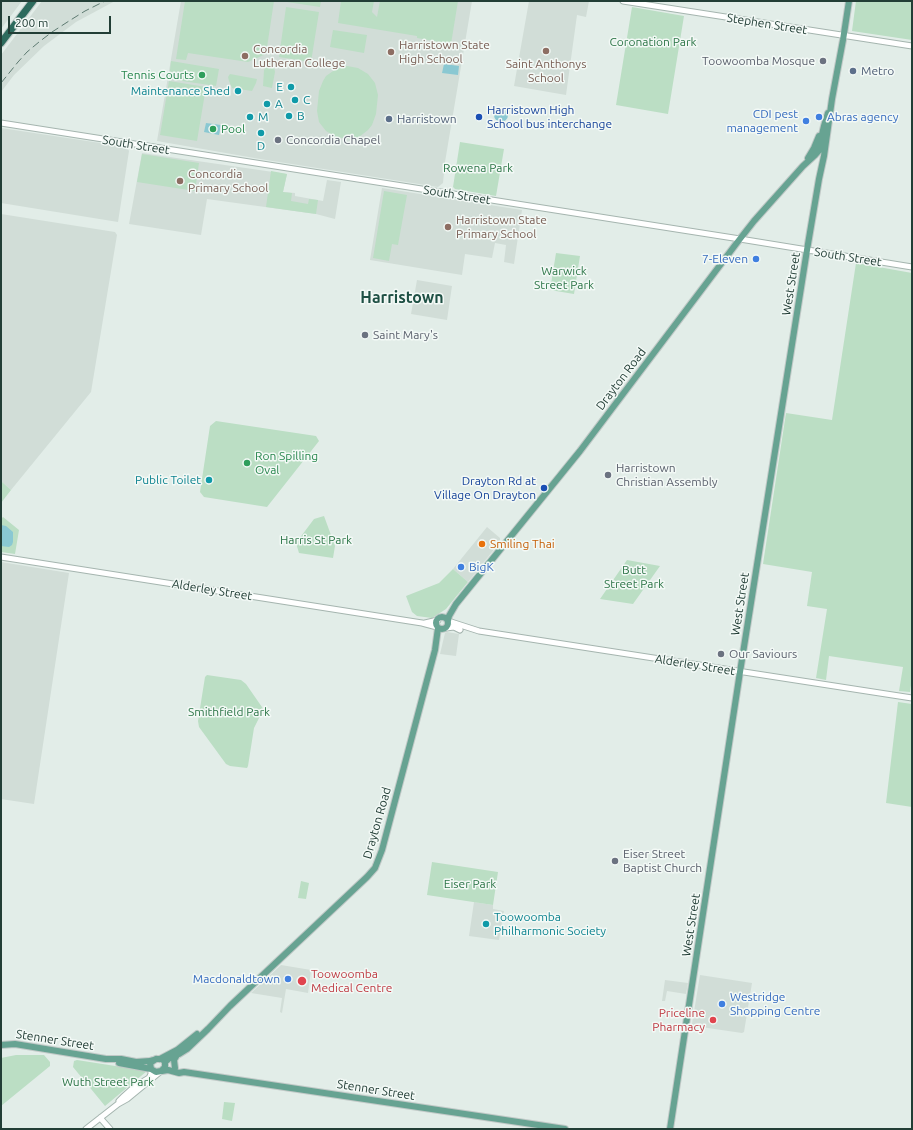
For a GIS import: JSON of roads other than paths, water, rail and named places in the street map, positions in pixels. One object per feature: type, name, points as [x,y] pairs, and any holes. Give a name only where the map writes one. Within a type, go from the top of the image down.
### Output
[{"type":"highway","points":[[1,43],[33,1]]},
{"type":"main road","points":[[803,166],[825,142],[849,1]]},
{"type":"main road","points":[[819,178],[820,144],[824,126],[832,106]]},
{"type":"main road","points":[[819,178],[824,160],[830,117]]},
{"type":"main road","points":[[803,166],[814,148],[819,134],[824,126]]},
{"type":"main road","name":"Drayton Road","points":[[440,619],[456,604],[584,446],[754,221],[803,166]]},
{"type":"main road","name":"West Street","points":[[670,1129],[740,672],[819,178]]},
{"type":"main road","name":"Drayton Road","points":[[161,1061],[177,1055],[187,1049],[375,868],[382,850],[436,646],[444,626],[456,604]]},
{"type":"main road","points":[[445,618],[444,626],[436,623],[440,619],[445,618]]},
{"type":"main road","name":"Drayton Road","points":[[161,1061],[219,1017]]},
{"type":"main road","name":"Stenner Street","points":[[1,1045],[16,1044],[106,1059],[136,1062],[161,1061],[184,1072]]},
{"type":"main road","points":[[175,1068],[174,1060],[177,1055]]},
{"type":"main road","name":"Stenner Street","points":[[106,1059],[151,1069],[156,1072],[168,1070],[184,1072],[565,1129]]},
{"type":"main road","points":[[151,1069],[150,1063],[161,1061],[165,1067],[162,1071]]},
{"type":"street","name":"Stephen Street","points":[[623,1],[912,46]]},
{"type":"street","name":"South Street","points":[[1,123],[912,267]]},
{"type":"street","name":"Alderley Street","points":[[1,557],[422,622],[467,631],[479,631],[912,698]]},
{"type":"street","name":"Alderley Street","points":[[422,622],[432,622],[440,619]]},
{"type":"street","points":[[118,1104],[124,1096],[140,1083],[149,1078],[151,1069]]},
{"type":"street","points":[[86,1129],[162,1071]]},
{"type":"street","points":[[101,1117],[110,1129]]},
{"type":"water","points":[[444,64],[459,66],[458,75],[442,73]]},
{"type":"water","points":[[501,108],[506,110],[508,115],[506,120],[501,122],[496,120],[494,115],[496,110]]},
{"type":"water","points":[[206,123],[221,125],[219,135],[204,132]]},
{"type":"water","points":[[1,525],[6,526],[13,532],[13,542],[9,547],[1,546]]},
{"type":"railway","points":[[1,83],[27,52],[39,42],[85,11],[105,1]]},
{"type":"place","name":"Saint Anthonys School","points":[[546,51]]},
{"type":"place","name":"Harristown State High School","points":[[391,52]]},
{"type":"place","name":"Concordia Lutheran College","points":[[245,56]]},
{"type":"place","name":"Toowoomba Mosque","points":[[823,61]]},
{"type":"place","name":"Metro","points":[[853,71]]},
{"type":"place","name":"Tennis Courts","points":[[202,75]]},
{"type":"place","name":"E","points":[[291,87]]},
{"type":"place","name":"Maintenance Shed","points":[[238,91]]},
{"type":"place","name":"C","points":[[295,100]]},
{"type":"place","name":"A","points":[[267,104]]},
{"type":"place","name":"B","points":[[289,116]]},
{"type":"place","name":"M","points":[[250,117]]},
{"type":"place","name":"Harristown High School bus interchange","points":[[479,117]]},
{"type":"place","name":"Abras agency","points":[[819,117]]},
{"type":"place","name":"Harristown","points":[[389,119]]},
{"type":"place","name":"CDI pest management","points":[[806,121]]},
{"type":"place","name":"Pool","points":[[213,129]]},
{"type":"place","name":"D","points":[[261,133]]},
{"type":"place","name":"Concordia Chapel","points":[[278,140]]},
{"type":"place","name":"Concordia Primary School","points":[[180,181]]},
{"type":"place","name":"Harristown State Primary School","points":[[448,227]]},
{"type":"place","name":"7-Eleven","points":[[756,259]]},
{"type":"place","name":"Saint Mary's","points":[[365,335]]},
{"type":"place","name":"Ron Spilling Oval","points":[[247,463]]},
{"type":"place","name":"Harristown Christian Assembly","points":[[608,475]]},
{"type":"place","name":"Public Toilet","points":[[209,480]]},
{"type":"place","name":"Drayton Rd at Village On Drayton","points":[[544,488]]},
{"type":"place","name":"Smiling Thai","points":[[482,544]]},
{"type":"place","name":"BigK","points":[[461,567]]},
{"type":"place","name":"Our Saviours","points":[[721,654]]},
{"type":"place","name":"Eiser Street Baptist Church","points":[[615,861]]},
{"type":"place","name":"Toowoomba Philharmonic Society","points":[[486,924]]},
{"type":"place","name":"Macdonaldtown","points":[[288,979]]},
{"type":"place","name":"Toowoomba Medical Centre","points":[[302,981]]},
{"type":"place","name":"Westridge Shopping Centre","points":[[722,1004]]},
{"type":"place","name":"Priceline Pharmacy","points":[[713,1020]]},
{"type":"district","name":"Harristown","points":[[402,298]]},
{"type":"park label","name":"Coronation Park","points":[[653,42]]},
{"type":"park label","name":"Rowena Park","points":[[478,168]]},
{"type":"park label","name":"Warwick Street Park","points":[[564,278]]},
{"type":"park label","name":"Harris St Park","points":[[316,540]]},
{"type":"park label","name":"Butt Street Park","points":[[634,577]]},
{"type":"park label","name":"Smithfield Park","points":[[229,712]]},
{"type":"park label","name":"Eiser Park","points":[[470,884]]},
{"type":"park label","name":"Wuth Street Park","points":[[108,1082]]}]
